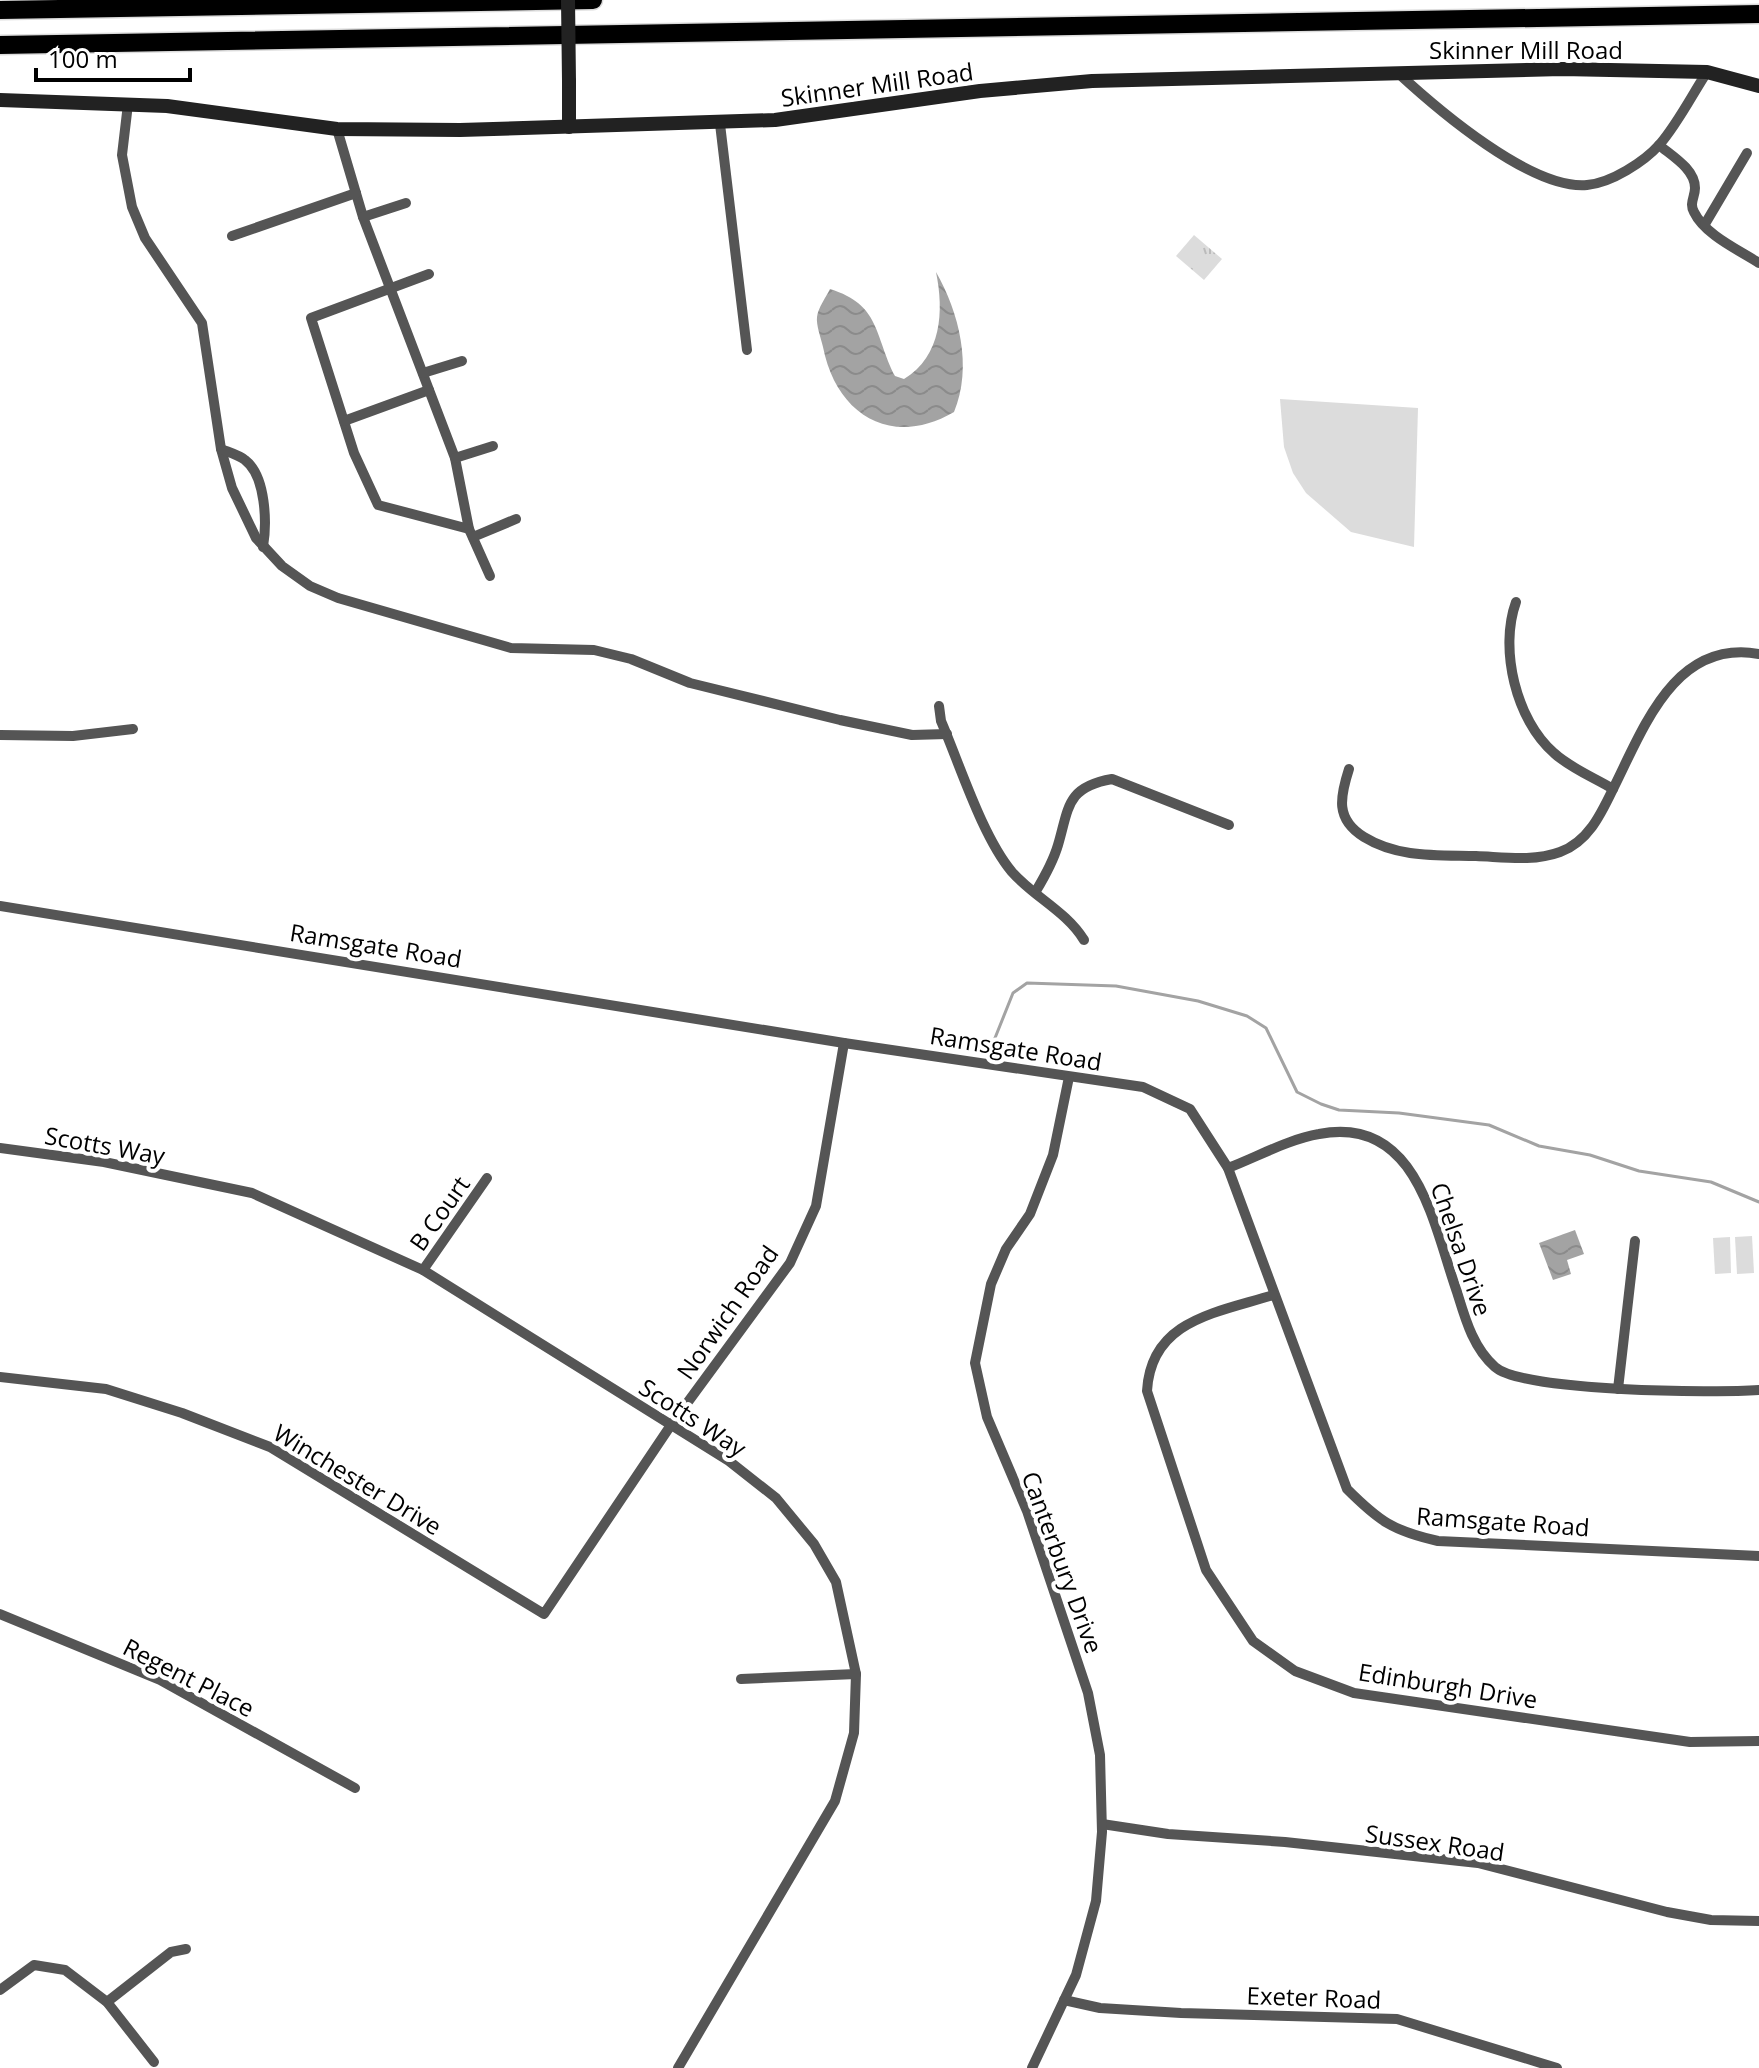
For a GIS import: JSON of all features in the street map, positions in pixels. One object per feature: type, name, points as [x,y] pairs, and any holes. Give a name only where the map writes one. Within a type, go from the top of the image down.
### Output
[{"type":"highway","points":[[0,10],[593,0]]},
{"type":"highway","points":[[0,45],[1759,14]]},
{"type":"street","points":[[568,0],[569,127]]},
{"type":"street","points":[[1397,72],[1430,103],[1524,166],[1553,180],[1585,186],[1609,181],[1659,145],[1707,72]]},
{"type":"street","name":"Skinner Mill Road","points":[[0,100],[128,104],[337,129],[720,124],[1078,82],[1397,72],[1707,72],[1759,86]]},
{"type":"street","points":[[128,104],[122,155],[124,178],[145,238],[202,323],[221,449],[232,488],[263,547],[310,586],[338,598],[511,648],[594,650],[631,659],[690,683],[840,720],[912,735],[947,734]]},
{"type":"street","points":[[720,124],[747,350]]},
{"type":"street","points":[[337,129],[363,217],[455,458],[471,533],[490,576]]},
{"type":"street","points":[[1659,145],[1689,170],[1695,186],[1691,200],[1694,214],[1721,240],[1759,263]]},
{"type":"street","points":[[1705,224],[1747,153]]},
{"type":"street","points":[[232,236],[356,193]]},
{"type":"street","points":[[363,217],[406,203]]},
{"type":"street","points":[[429,274],[311,318],[344,421],[378,505],[471,533],[516,519]]},
{"type":"street","points":[[423,373],[462,361]]},
{"type":"street","points":[[344,421],[429,390]]},
{"type":"street","points":[[455,458],[493,446]]},
{"type":"street","points":[[221,449],[245,459],[259,476],[266,533],[263,547]]},
{"type":"street","points":[[1516,602],[1510,629],[1514,673],[1530,726],[1555,755],[1613,789]]},
{"type":"street","points":[[1349,769],[1340,802],[1343,817],[1351,829],[1384,847],[1416,855],[1537,858],[1561,852],[1591,828],[1662,700],[1682,672],[1723,652],[1759,654]]},
{"type":"street","points":[[939,706],[947,734],[985,827],[1010,870],[1077,929],[1084,940]]},
{"type":"street","points":[[0,735],[73,736],[133,729]]},
{"type":"street","points":[[1036,891],[1049,869],[1068,803],[1079,791],[1097,781],[1112,779],[1229,825]]},
{"type":"street","name":"Ramsgate Road","points":[[0,906],[844,1043],[1143,1087],[1190,1109],[1228,1168],[1347,1489],[1378,1521],[1400,1533],[1438,1541],[1759,1556]]},
{"type":"street","name":"Norwich Road","points":[[544,1614],[671,1425],[790,1263],[816,1206],[844,1043]]},
{"type":"street","name":"Canterbury Drive","points":[[1032,2068],[1076,1975],[1096,1901],[1102,1824],[1100,1755],[1088,1693],[1032,1525],[987,1417],[975,1363],[991,1284],[1006,1249],[1030,1214],[1053,1155],[1069,1077]]},
{"type":"street","name":"Chelsa Drive","points":[[1228,1168],[1319,1133],[1366,1134],[1401,1155],[1421,1186],[1471,1334],[1496,1369],[1527,1378],[1618,1389],[1759,1390]]},
{"type":"street","name":"Scotts Way","points":[[0,1148],[104,1162],[252,1193],[423,1270],[729,1461],[776,1498],[814,1544],[836,1582],[856,1674],[854,1733],[835,1801],[678,2068]]},
{"type":"street","name":"B Court","points":[[423,1270],[487,1178]]},
{"type":"street","points":[[1618,1389],[1635,1241]]},
{"type":"street","name":"Edinburgh Drive","points":[[1273,1295],[1192,1321],[1161,1342],[1148,1369],[1155,1425],[1206,1570],[1253,1641],[1295,1671],[1354,1693],[1690,1742],[1759,1741]]},
{"type":"street","name":"Winchester Drive","points":[[0,1377],[106,1389],[182,1413],[270,1447],[544,1614]]},
{"type":"street","name":"Regent Place","points":[[0,1614],[160,1680],[355,1788]]},
{"type":"street","points":[[741,1679],[856,1674]]},
{"type":"street","name":"Sussex Road","points":[[1102,1824],[1168,1834],[1285,1842],[1478,1863],[1667,1912],[1711,1920],[1759,1921]]},
{"type":"street","points":[[107,2002],[171,1952],[186,1949]]},
{"type":"street","points":[[0,1990],[34,1965],[65,1970],[107,2002],[154,2062]]},
{"type":"street","name":"Exeter Road","points":[[1064,2000],[1100,2008],[1181,2013],[1397,2019],[1557,2068]]},
{"type":"green space","points":[[1194,235],[1222,259],[1204,280],[1176,256]]},
{"type":"green space","points":[[1280,399],[1418,408],[1414,547],[1351,532],[1306,493],[1293,473],[1284,447]]},
{"type":"green space","points":[[1752,1236],[1754,1273],[1737,1274],[1735,1237]]},
{"type":"green space","points":[[1730,1237],[1731,1273],[1715,1274],[1713,1238]]},
{"type":"water","points":[[936,272],[951,304],[961,340],[960,395],[954,412],[931,423],[909,427],[888,425],[854,407],[840,391],[830,371],[817,324],[820,306],[830,289],[859,304],[874,323],[895,376],[904,379],[926,358],[937,332],[940,302]]},
{"type":"water","points":[[1575,1230],[1584,1254],[1567,1260],[1571,1274],[1553,1280],[1539,1243]]},
{"type":"waterway","points":[[993,1043],[1013,993],[1027,983],[1116,986],[1198,1001],[1247,1016],[1266,1028],[1297,1092],[1321,1104],[1339,1110],[1399,1113],[1489,1125],[1539,1146],[1590,1155],[1639,1171],[1711,1182],[1759,1202]]}]
